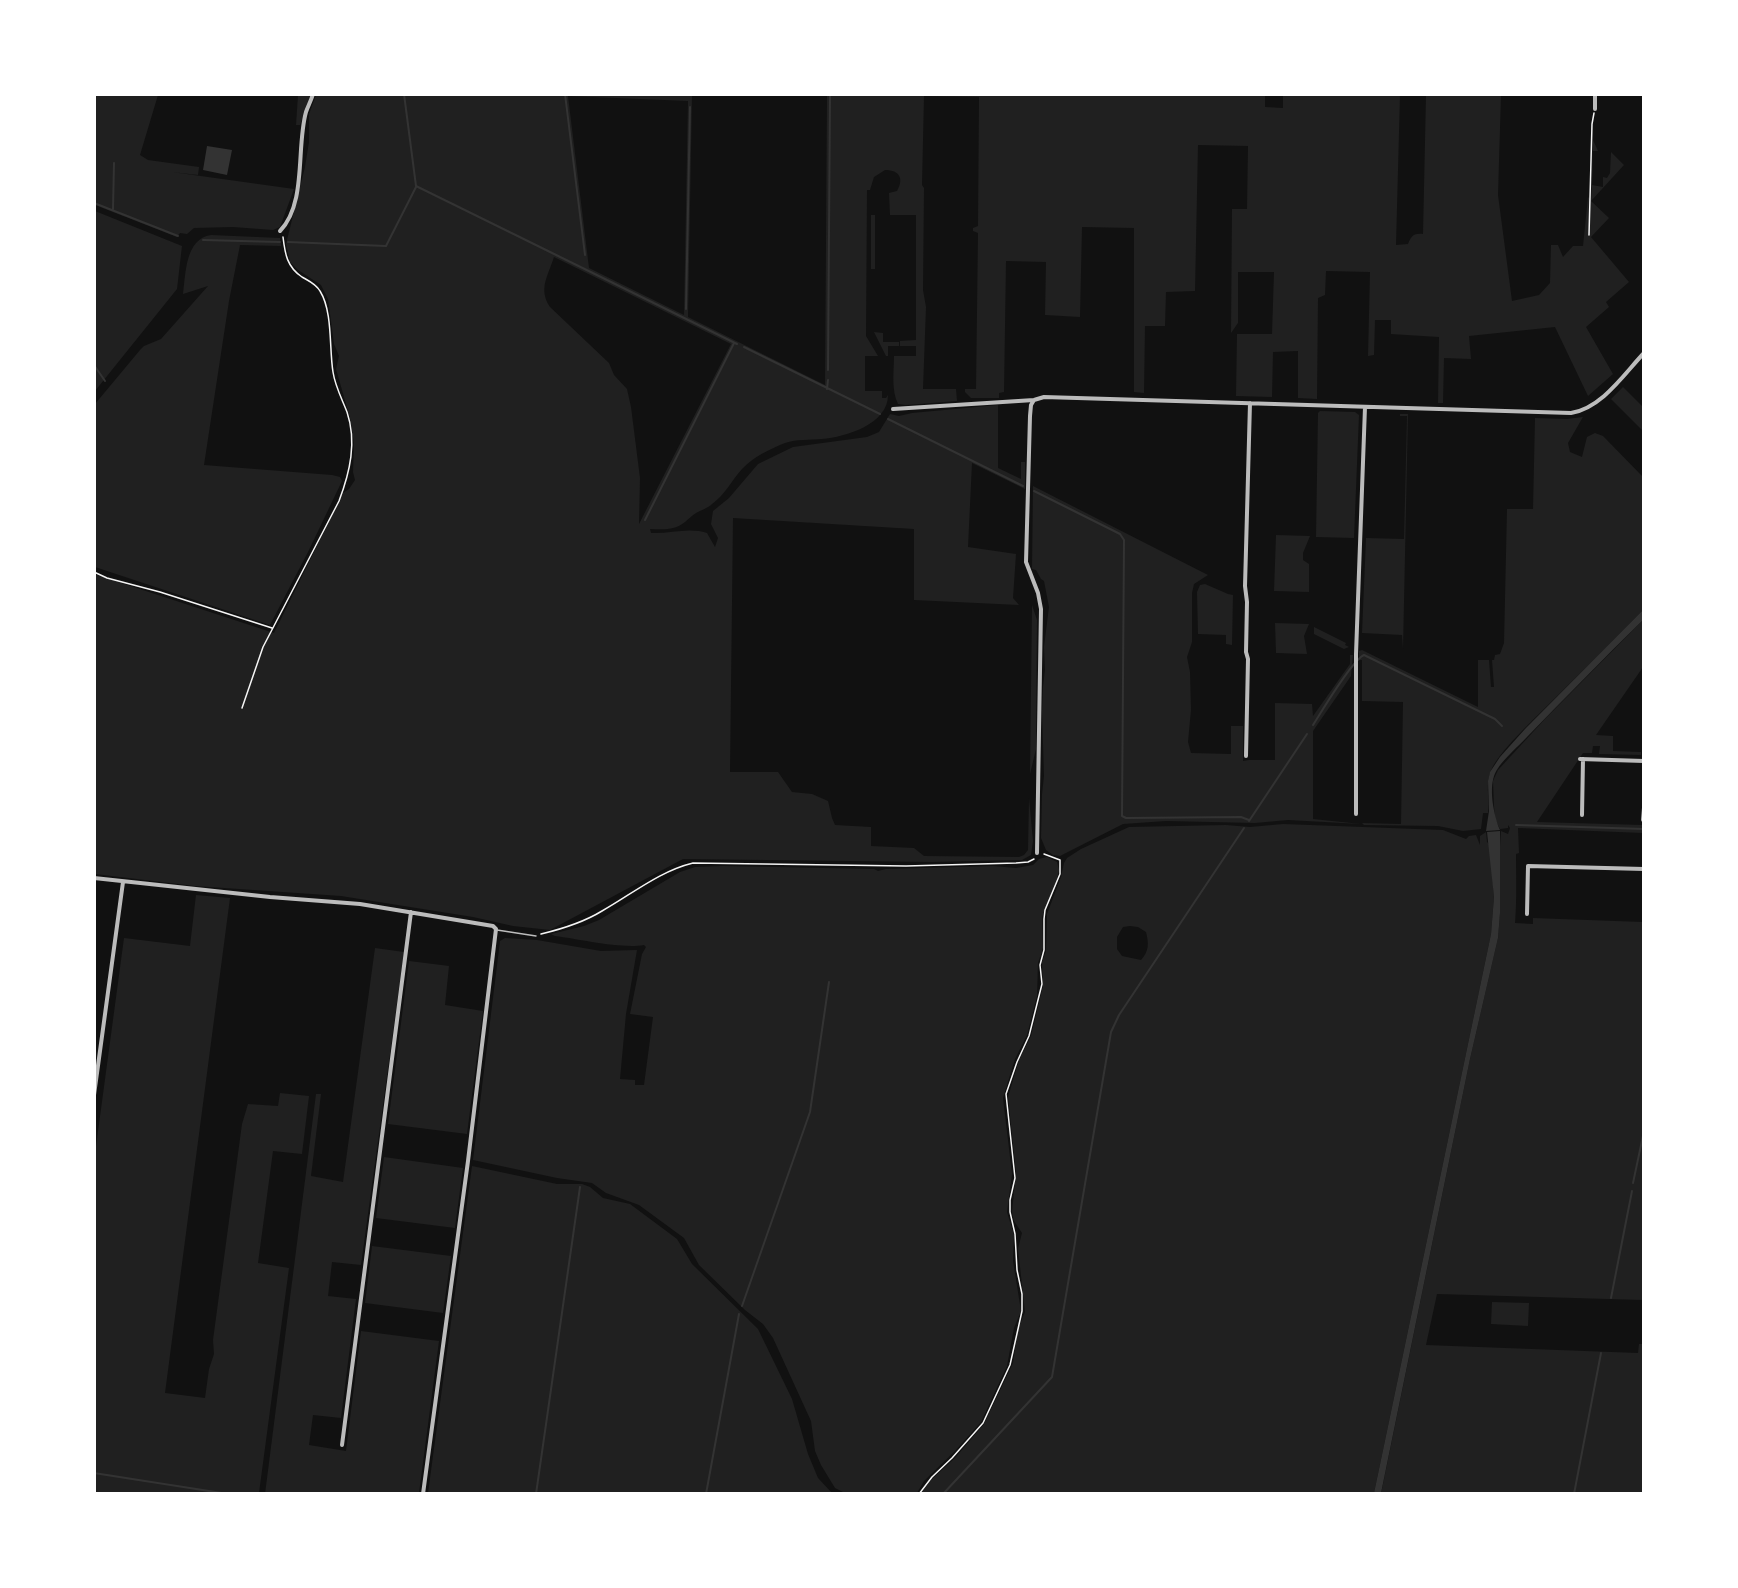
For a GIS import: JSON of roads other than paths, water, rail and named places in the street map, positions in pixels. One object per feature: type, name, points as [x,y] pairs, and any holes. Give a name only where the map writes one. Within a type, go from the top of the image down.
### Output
[{"type":"street","points":[[280,231],[288,221],[295,198],[306,113],[313,94]]},
{"type":"street","points":[[1595,94],[1595,109]]},
{"type":"street","points":[[893,409],[1034,400],[1044,397],[1574,412],[1587,409],[1598,401],[1644,353]]},
{"type":"street","points":[[1034,400],[1030,416],[1026,562],[1038,593],[1041,609],[1037,853]]},
{"type":"street","points":[[1246,756],[1248,659],[1245,586],[1250,403]]},
{"type":"street","points":[[1356,814],[1356,654],[1365,407]]},
{"type":"street","points":[[1582,815],[1582,759],[1644,761]]},
{"type":"street","points":[[1643,820],[1644,808]]},
{"type":"street","points":[[1527,914],[1528,866],[1644,868]]},
{"type":"street","points":[[94,878],[360,904],[493,926],[496,929],[467,1173],[423,1494]]},
{"type":"street","points":[[94,1095],[123,882]]},
{"type":"street","points":[[342,1445],[411,912]]},
{"type":"lane","points":[[496,929],[536,936]]},
{"type":"waterway","points":[[404,94],[416,186],[737,344]]},
{"type":"waterway","points":[[565,94],[585,255]]},
{"type":"waterway","points":[[828,370],[830,94]]},
{"type":"waterway","points":[[686,309],[690,107]]},
{"type":"waterway","points":[[113,209],[114,163]]},
{"type":"waterway","points":[[288,242],[386,246],[416,187]]},
{"type":"waterway","points":[[94,203],[178,236]]},
{"type":"waterway","points":[[203,240],[280,242]]},
{"type":"waterway","points":[[645,520],[734,343]]},
{"type":"waterway","points":[[744,347],[880,414]]},
{"type":"waterway","points":[[94,365],[105,381]]},
{"type":"waterway","points":[[827,389],[828,380]]},
{"type":"waterway","points":[[888,419],[1023,486]]},
{"type":"waterway","points":[[1034,491],[1120,534],[1124,540],[1122,816],[1126,818],[1241,817],[1249,820]]},
{"type":"waterway","points":[[1313,725],[1352,666],[1364,655],[1495,719],[1502,726]]},
{"type":"waterway","points":[[1249,821],[1307,734]]},
{"type":"waterway","points":[[1516,825],[1644,829]]},
{"type":"waterway","points":[[943,1494],[1052,1377],[1111,1032],[1119,1015],[1244,828]]},
{"type":"waterway","points":[[742,1306],[810,1112],[829,982]]},
{"type":"waterway","points":[[1633,1183],[1644,1131]]},
{"type":"waterway","points":[[536,1494],[580,1187]]},
{"type":"waterway","points":[[1611,1298],[1632,1191]]},
{"type":"waterway","points":[[706,1494],[739,1314]]},
{"type":"waterway","points":[[1574,1494],[1601,1353]]},
{"type":"waterway","points":[[94,1473],[228,1494]]}]
